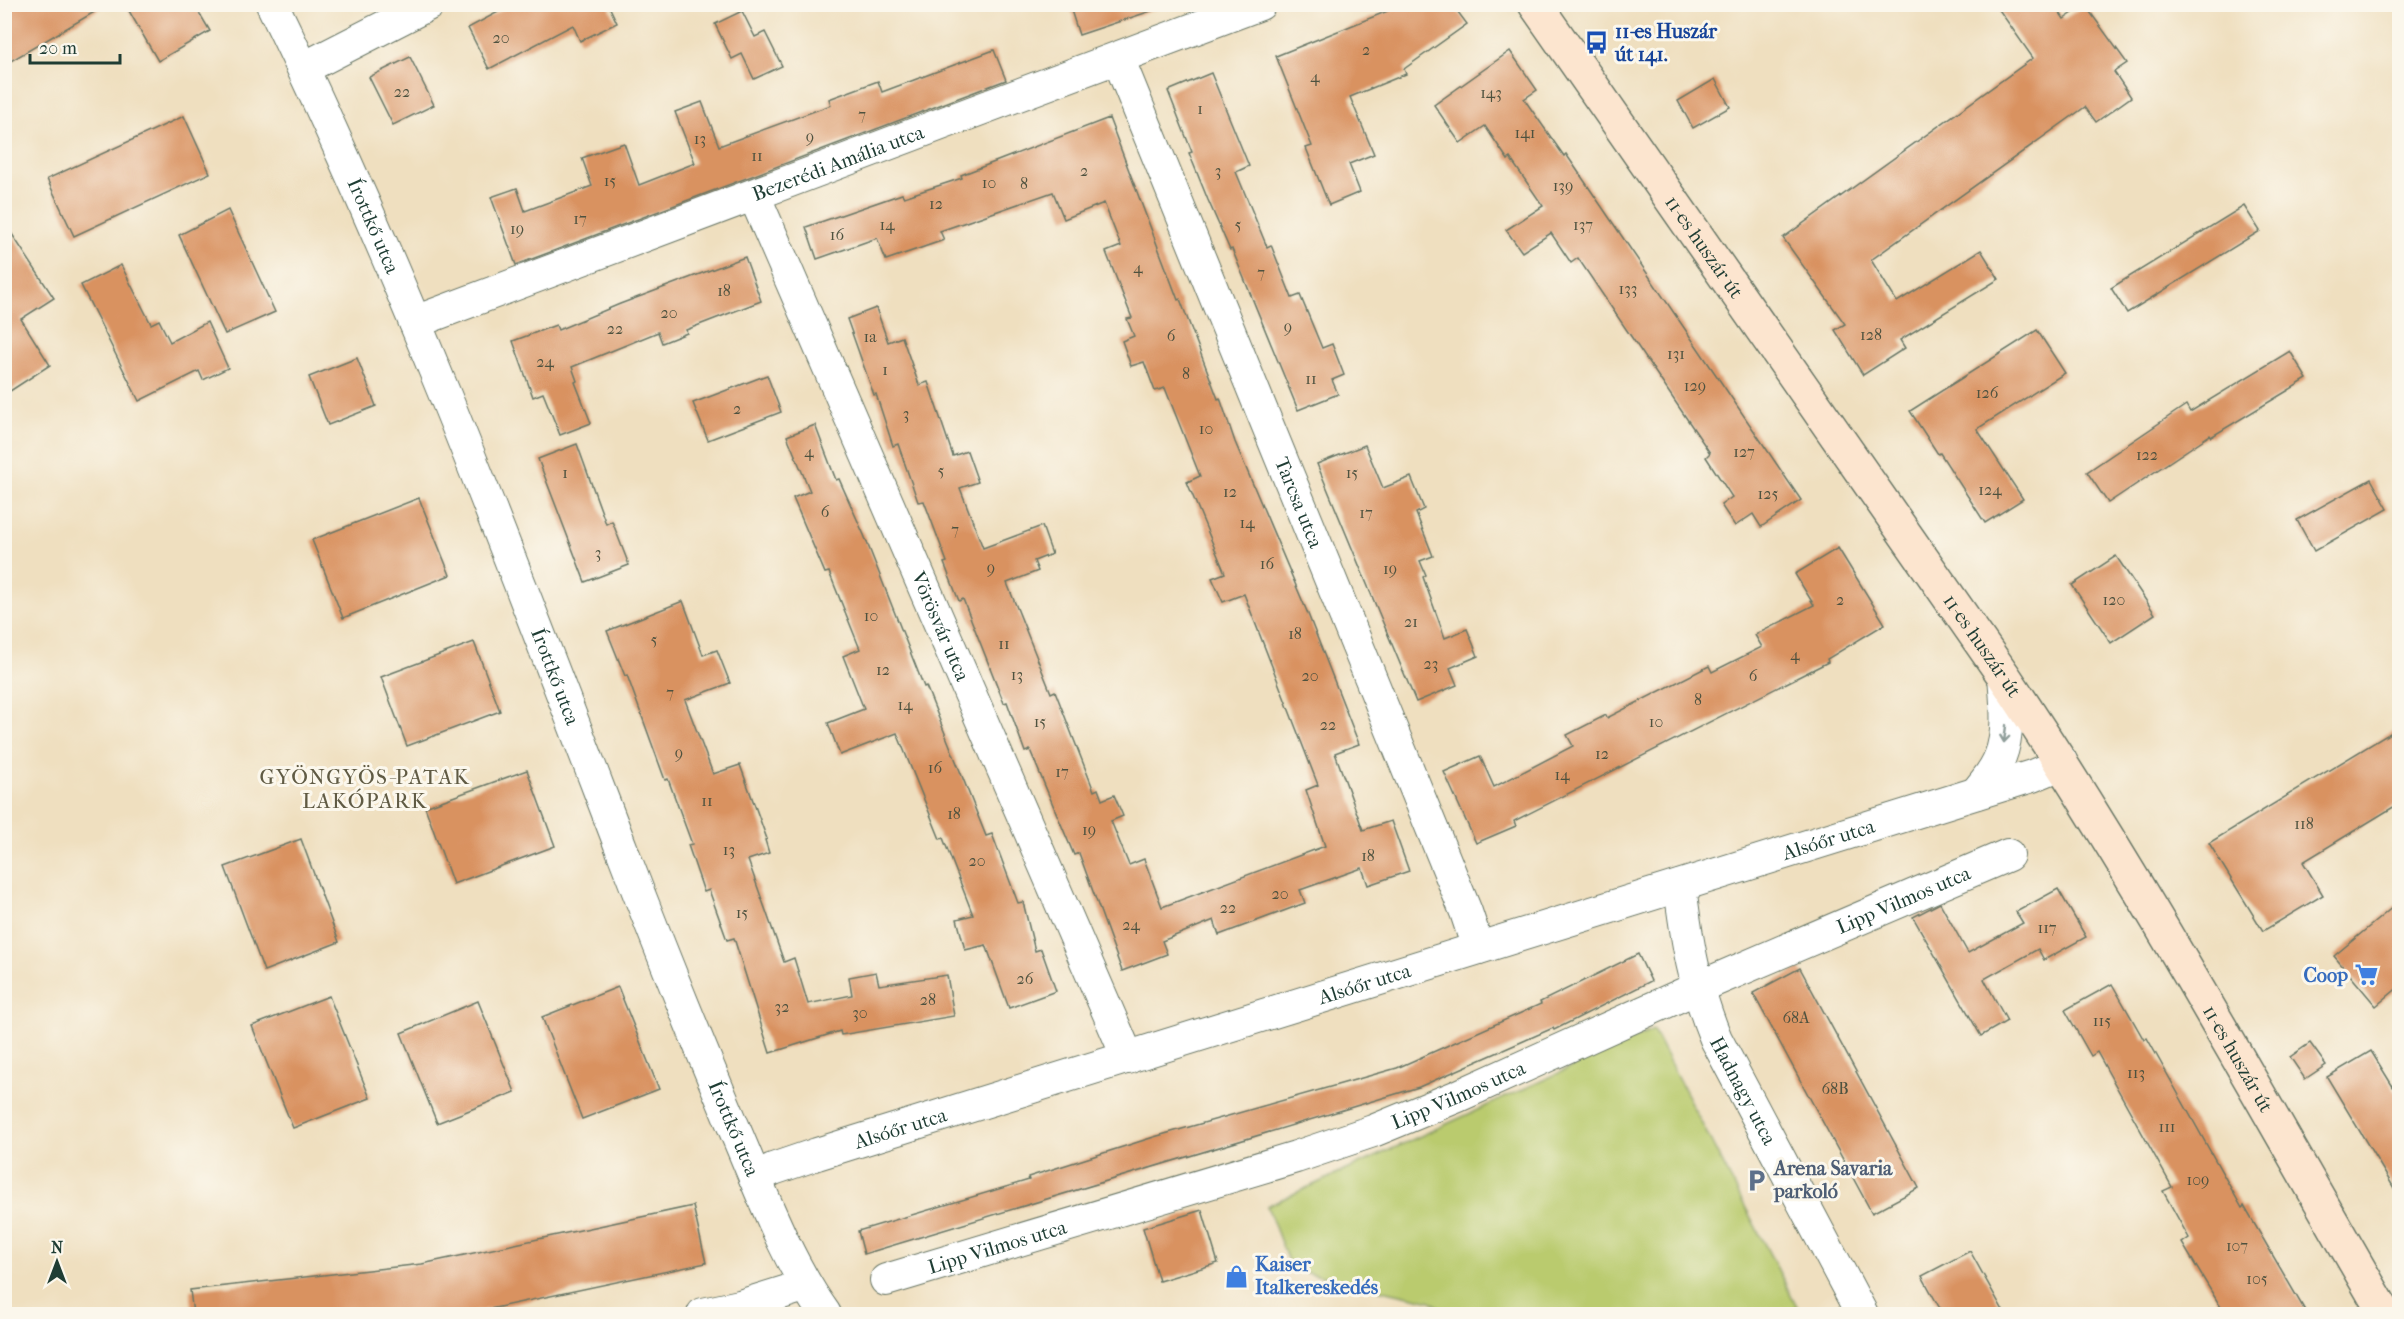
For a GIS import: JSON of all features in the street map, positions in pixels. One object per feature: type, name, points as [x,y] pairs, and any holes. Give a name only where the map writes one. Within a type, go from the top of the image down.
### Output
[{"type":"main road","name":"11-es huszár út","points":[[1535,4],[2061,761],[2193,982],[2385,1314]]},
{"type":"street","name":"Írottkő utca","points":[[273,4],[304,68],[466,445],[681,1003],[806,1300],[825,1314]]},
{"type":"street","points":[[304,68],[429,4]]},
{"type":"street","name":"Bezerédi Amália utca","points":[[415,322],[1260,4]]},
{"type":"street","name":"Tarcsa utca","points":[[1118,58],[1466,912],[1478,948]]},
{"type":"street","name":"Vörösvár utca","points":[[754,195],[1128,1058]]},
{"type":"street","points":[[1976,793],[2000,758],[2005,740],[2004,676]]},
{"type":"street","name":"Alsóőr utca","points":[[755,1178],[773,1169],[817,1154],[2032,776],[2061,761]]},
{"type":"street","name":"Lipp Vilmos utca","points":[[886,1280],[1296,1157],[1373,1131],[1458,1096],[1697,988],[2008,855]]},
{"type":"street","name":"Hadnagy utca","points":[[1680,886],[1688,950],[1701,1003],[1716,1039],[1862,1314]]},
{"type":"street","points":[[703,1314],[740,1306],[806,1300]]},
{"type":"green space","points":[[1653,1030],[1801,1314],[1449,1314],[1431,1301],[1291,1269],[1267,1206]]},
{"type":"building","points":[[4,4],[108,4],[4,65]]},
{"type":"building","points":[[125,4],[194,4],[210,31],[158,61]]},
{"type":"building","points":[[513,4],[613,4],[609,6],[617,23],[580,41],[573,25],[489,69],[468,28]]},
{"type":"building","points":[[1069,4],[1156,4],[1157,9],[1079,35]]},
{"type":"building","points":[[1405,4],[1452,4],[1467,24],[1404,69],[1406,74],[1350,97],[1374,154],[1349,164],[1360,192],[1329,205],[1306,148],[1312,146],[1276,56]]},
{"type":"building","points":[[1995,4],[2054,4],[2064,19],[2085,5],[2127,63],[2114,72],[2131,97],[2096,122],[2085,107],[1871,260],[1897,302],[1981,250],[1999,279],[1900,340],[1905,348],[1863,375],[1835,330],[1845,324],[1783,238],[2033,58]]},
{"type":"building","points":[[742,11],[755,37],[765,32],[782,66],[754,79],[742,54],[732,59],[715,24]]},
{"type":"building","points":[[994,50],[1006,80],[516,265],[491,197],[517,188],[525,211],[592,186],[582,158],[624,143],[639,185],[695,163],[675,112],[702,102],[719,146],[831,105],[829,99],[878,81],[882,92]]},
{"type":"building","points":[[1510,51],[1537,90],[1524,99],[1564,156],[1566,154],[1801,500],[1761,527],[1753,514],[1735,526],[1721,505],[1732,497],[1706,457],[1710,453],[1578,258],[1571,263],[1551,233],[1522,252],[1506,230],[1543,206],[1510,158],[1508,160],[1485,126],[1460,143],[1434,105]]},
{"type":"building","points":[[410,57],[434,105],[393,125],[369,77]]},
{"type":"building","points":[[1211,73],[1249,166],[1236,172],[1267,247],[1271,245],[1292,298],[1300,295],[1322,348],[1332,344],[1344,375],[1332,380],[1338,394],[1298,410],[1232,249],[1230,250],[1208,200],[1168,91]]},
{"type":"building","points":[[1715,79],[1730,107],[1693,128],[1678,101]]},
{"type":"building","points":[[184,116],[210,173],[74,236],[47,179]]},
{"type":"building","points":[[1109,118],[1178,300],[1180,299],[1235,442],[1308,614],[1359,744],[1335,753],[1363,830],[1391,821],[1409,871],[1368,885],[1362,868],[1300,890],[1305,903],[1219,935],[1214,920],[1162,941],[1167,954],[1122,971],[1079,853],[1074,855],[1030,750],[1025,752],[1007,702],[1004,703],[963,599],[959,601],[924,501],[918,502],[898,444],[893,446],[847,319],[876,308],[888,342],[902,337],[919,385],[928,382],[953,456],[967,451],[978,482],[960,488],[983,548],[1042,526],[1052,554],[1034,561],[1038,571],[1007,583],[1051,693],[1055,691],[1094,791],[1098,789],[1102,800],[1114,795],[1123,816],[1111,821],[1129,865],[1144,859],[1162,907],[1325,846],[1306,790],[1318,785],[1244,594],[1223,602],[1212,578],[1225,573],[1187,482],[1200,476],[1165,388],[1155,391],[1144,362],[1131,366],[1122,341],[1134,336],[1127,319],[1132,318],[1106,252],[1121,246],[1104,203],[1064,219],[1053,192],[940,231],[944,240],[886,260],[877,238],[817,259],[806,227],[902,194],[904,197],[962,178],[961,175]]},
{"type":"building","points":[[2244,206],[2260,231],[2127,313],[2111,288]]},
{"type":"building","points":[[228,210],[275,312],[225,334],[179,235]]},
{"type":"building","points":[[4,222],[54,298],[21,319],[50,365],[4,395]]},
{"type":"building","points":[[745,257],[761,301],[686,330],[687,333],[662,343],[658,332],[572,367],[577,381],[575,382],[591,423],[560,435],[543,393],[533,397],[513,341],[556,325],[558,330]]},
{"type":"building","points":[[121,265],[151,324],[159,320],[170,342],[207,322],[228,368],[203,380],[199,371],[139,401],[81,285]]},
{"type":"building","points":[[2037,330],[2065,373],[1977,429],[2023,499],[1985,523],[1910,411]]},
{"type":"building","points":[[2290,351],[2307,379],[2211,437],[2210,435],[2108,503],[2087,472],[2186,405],[2190,412]]},
{"type":"building","points":[[357,358],[376,406],[328,425],[309,377]]},
{"type":"building","points":[[767,375],[781,412],[708,440],[693,403]]},
{"type":"building","points":[[815,425],[836,480],[839,479],[864,535],[986,836],[992,834],[1018,903],[1023,902],[1035,951],[1041,949],[1056,991],[1009,1008],[986,945],[965,950],[957,919],[973,915],[943,838],[940,839],[897,733],[840,755],[828,723],[864,709],[843,656],[860,649],[829,572],[825,573],[793,498],[810,491],[787,436]]},
{"type":"building","points":[[577,444],[606,524],[612,521],[629,565],[585,582],[538,459]]},
{"type":"building","points":[[1365,445],[1383,488],[1411,477],[1424,509],[1416,513],[1433,556],[1420,561],[1426,575],[1423,577],[1445,638],[1467,629],[1478,656],[1450,668],[1457,685],[1416,702],[1317,464]]},
{"type":"building","points":[[2371,479],[2388,509],[2314,551],[2297,520]]},
{"type":"building","points":[[419,498],[450,575],[343,618],[312,540]]},
{"type":"building","points":[[1838,548],[1885,624],[1827,659],[1828,662],[1514,821],[1516,826],[1476,843],[1444,772],[1480,756],[1494,787],[1573,746],[1567,735],[1606,715],[1607,718],[1709,666],[1712,672],[1762,647],[1755,635],[1814,605],[1795,574]]},
{"type":"building","points":[[2116,556],[2155,614],[2111,643],[2072,585]]},
{"type":"building","points":[[683,601],[703,655],[717,650],[730,683],[685,700],[713,774],[740,765],[767,839],[765,840],[769,853],[748,860],[784,962],[794,958],[808,1004],[852,995],[849,977],[876,972],[879,985],[947,975],[954,1016],[841,1035],[840,1031],[770,1053],[734,938],[727,940],[709,890],[704,892],[688,845],[692,844],[668,779],[665,780],[627,675],[625,676],[607,631]]},
{"type":"building","points":[[474,642],[500,711],[407,746],[381,677]]},
{"type":"building","points":[[2400,727],[2400,803],[2303,862],[2323,895],[2263,931],[2209,843]]},
{"type":"building","points":[[527,770],[555,846],[453,884],[425,807]]},
{"type":"building","points":[[301,839],[339,942],[264,971],[225,867]]},
{"type":"building","points":[[2058,889],[2086,937],[2044,960],[2038,949],[1984,979],[2007,1021],[1981,1036],[1913,917],[1940,903],[1968,953],[2023,923],[2016,912]]},
{"type":"building","points":[[2400,901],[2400,986],[2376,1006],[2334,956]]},
{"type":"building","points":[[1638,954],[1651,981],[1554,1030],[1553,1028],[1419,1087],[864,1254],[858,1231],[1029,1180],[1028,1177],[1154,1137],[1397,1068],[1541,1004],[1540,1002]]},
{"type":"building","points":[[1800,968],[1919,1188],[1872,1213],[1753,993]]},
{"type":"building","points":[[2112,984],[2144,1040],[2147,1038],[2242,1208],[2244,1206],[2307,1314],[2225,1314],[2182,1243],[2189,1238],[2163,1191],[2172,1187],[2097,1052],[2091,1056],[2065,1010]]},
{"type":"building","points":[[618,987],[659,1089],[582,1119],[542,1017]]},
{"type":"building","points":[[329,996],[370,1098],[293,1128],[252,1026]]},
{"type":"building","points":[[478,1001],[515,1092],[437,1123],[401,1033]]},
{"type":"building","points":[[2310,1043],[2326,1065],[2305,1079],[2290,1057]]},
{"type":"building","points":[[2371,1051],[2400,1098],[2400,1198],[2327,1077]]},
{"type":"building","points":[[693,1206],[706,1263],[466,1314],[193,1314],[190,1290],[422,1264]]},
{"type":"building","points":[[1202,1210],[1218,1263],[1159,1281],[1143,1228]]},
{"type":"building","points":[[1970,1251],[2005,1314],[1943,1314],[1922,1276]]},
{"type":"place","name":"11-es Huszár út 141.","points":[[1597,42]]},
{"type":"place","name":"Coop","points":[[2366,975]]},
{"type":"place","name":"Arena Savaria parkoló","points":[[1756,1180]]},
{"type":"place","name":"Kaiser Italkereskedés","points":[[1237,1276]]},
{"type":"district","name":"GYÖNGYÖS-PATAK LAKÓPARK","points":[[365,789]]}]
